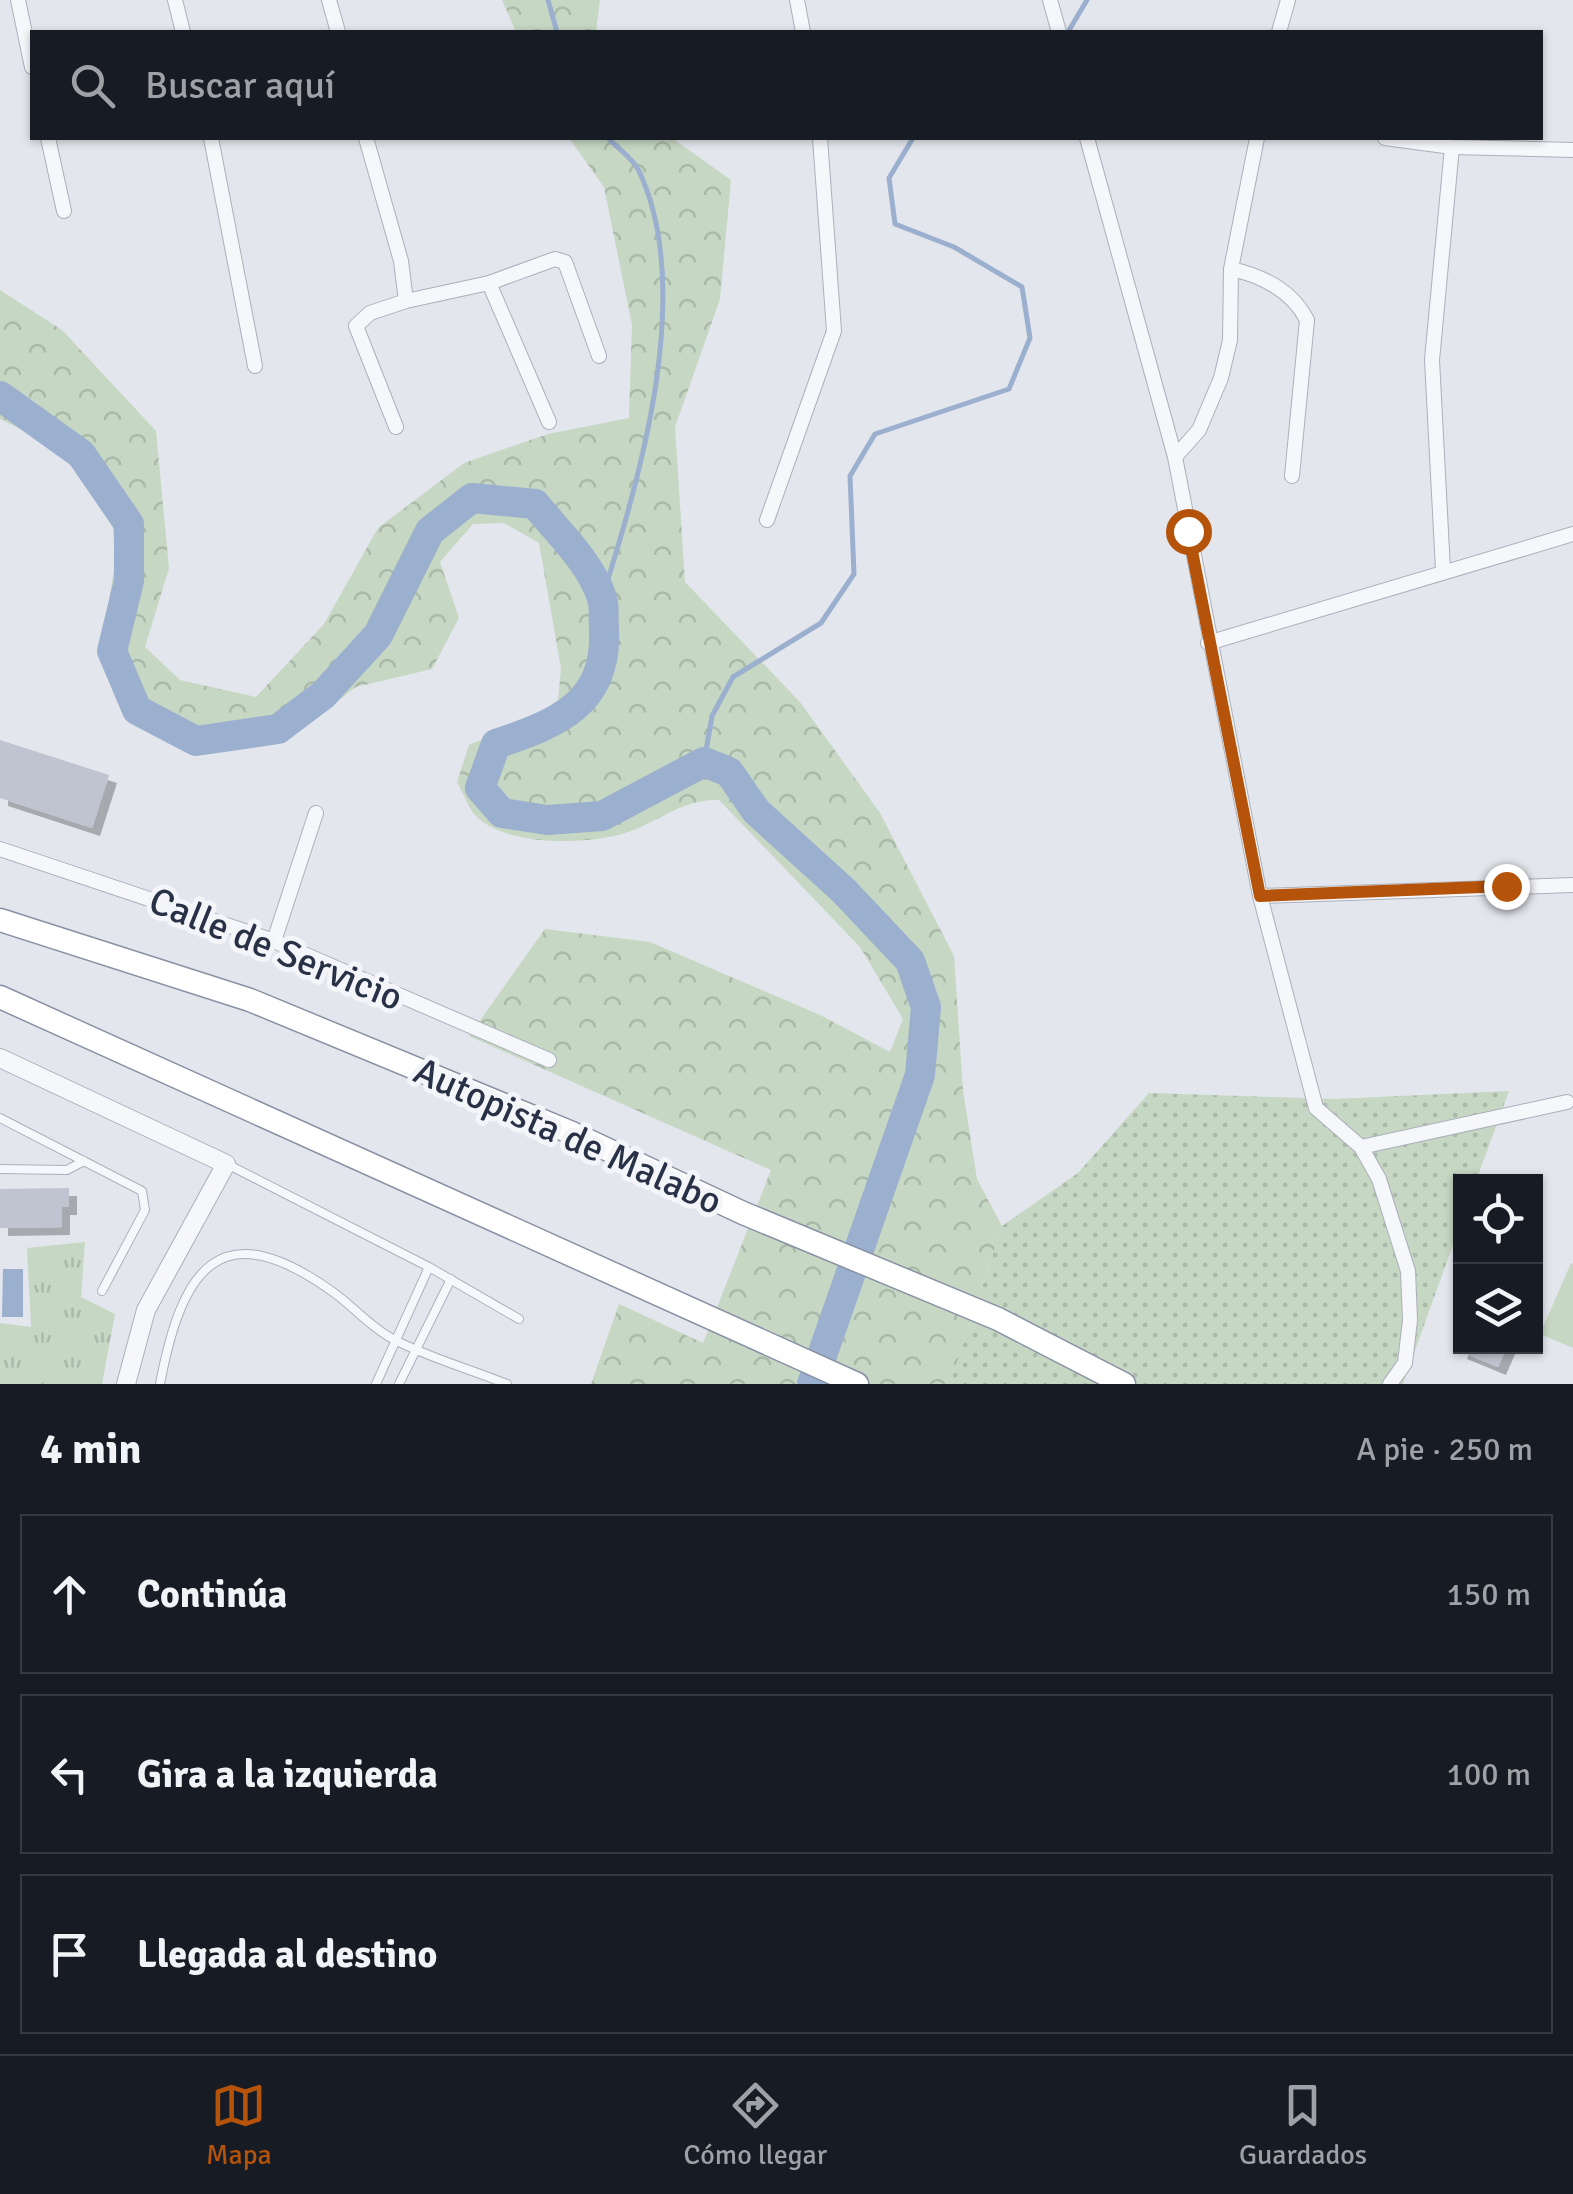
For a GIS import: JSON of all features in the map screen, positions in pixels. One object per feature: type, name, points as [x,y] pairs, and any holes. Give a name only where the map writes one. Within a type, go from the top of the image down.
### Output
[{"type":"highway","name":"Autopista de Malabo","points":[[0,920],[250,1000],[572,1134],[743,1213],[998,1320],[1124,1384]]},
{"type":"highway","points":[[0,997],[857,1384]]},
{"type":"street","points":[[18,0],[30,57]]},
{"type":"street","points":[[175,0],[182,30]]},
{"type":"street","points":[[329,0],[337,30]]},
{"type":"street","points":[[797,0],[803,30]]},
{"type":"street","points":[[1050,0],[1058,30]]},
{"type":"street","points":[[1280,30],[1288,0]]},
{"type":"street","points":[[48,140],[64,212]]},
{"type":"street","points":[[211,140],[256,366]]},
{"type":"street","points":[[367,140],[401,261],[406,301]]},
{"type":"street","points":[[767,520],[834,331],[820,140]]},
{"type":"street","points":[[1088,140],[1175,457],[1260,896],[1316,1108],[1361,1148],[1379,1178],[1408,1271],[1410,1320],[1405,1363],[1390,1384]]},
{"type":"street","points":[[1175,457],[1199,430],[1221,378],[1230,340],[1231,269],[1257,140]]},
{"type":"street","points":[[1400,140],[1452,147],[1573,150]]},
{"type":"street","points":[[1443,570],[1432,360],[1452,147]]},
{"type":"street","points":[[396,427],[356,326],[370,313],[489,283],[555,259],[565,262],[600,356]]},
{"type":"street","points":[[1231,269],[1258,274],[1298,303],[1307,320],[1292,476]]},
{"type":"street","points":[[489,283],[549,422]]},
{"type":"street","points":[[1208,643],[1573,534]]},
{"type":"street","points":[[274,942],[316,814]]},
{"type":"street","name":"Calle de Servicio","points":[[0,849],[274,942],[549,1060]]},
{"type":"street","points":[[1260,896],[1573,884]]},
{"type":"street","points":[[0,1058],[226,1164],[146,1310],[126,1384]]},
{"type":"street","points":[[1361,1148],[1567,1102]]},
{"type":"lane","points":[[0,1118],[142,1191],[145,1210],[102,1291]]},
{"type":"lane","points":[[0,1169],[67,1170],[84,1162]]},
{"type":"lane","points":[[226,1164],[429,1267],[519,1319]]},
{"type":"lane","points":[[160,1384],[182,1306],[212,1263],[233,1253],[274,1257],[334,1293],[394,1340],[507,1384]]},
{"type":"lane","points":[[376,1384],[429,1267]]},
{"type":"lane","points":[[399,1384],[451,1279]]},
{"type":"green space","points":[[502,0],[600,0],[596,30],[515,30]]},
{"type":"green space","points":[[570,140],[675,140],[731,180],[720,299],[675,427],[685,582],[800,702],[880,813],[954,956],[963,1091],[977,1179],[1002,1226],[950,1384],[591,1384],[619,1304],[703,1343],[771,1170],[469,1036],[545,929],[650,942],[820,1015],[890,1052],[903,1019],[860,947],[719,800],[692,803],[618,835],[584,840],[544,840],[505,833],[473,813],[457,782],[469,745],[537,716],[558,700],[561,668],[539,543],[504,523],[473,524],[440,562],[459,618],[432,669],[356,687],[303,727],[263,746],[204,750],[130,721],[101,660],[115,561],[111,503],[75,456],[0,419],[0,290],[62,330],[156,431],[169,568],[145,647],[180,680],[256,697],[324,624],[378,528],[464,463],[548,434],[629,418],[632,325],[604,187]]},
{"type":"green space","points":[[1509,1091],[1479,1174],[1453,1174],[1453,1245],[1403,1384],[950,1384],[1002,1226],[1078,1173],[1149,1093],[1334,1099]]},
{"type":"green space","points":[[85,1242],[81,1297],[115,1314],[102,1384],[0,1384],[0,1323],[31,1327],[27,1248]]},
{"type":"green space","points":[[1571,1263],[1573,1348],[1543,1335]]},
{"type":"water","points":[[3,1269],[23,1269],[23,1317],[2,1317]]},
{"type":"building","points":[[0,740],[109,775],[92,828],[0,798]]},
{"type":"building","points":[[69,1188],[69,1207],[62,1207],[62,1227],[0,1228],[0,1189]]},
{"type":"building","points":[[1466,1354],[1504,1354],[1498,1367]]},
{"type":"waterway","points":[[548,0],[556,30]]},
{"type":"waterway","points":[[1069,30],[1087,0]]},
{"type":"waterway","points":[[602,598],[645,442],[662,327],[662,271],[655,219],[639,171],[610,140]]},
{"type":"waterway","points":[[704,762],[712,716],[733,677],[821,623],[854,574],[850,476],[875,434],[1009,389],[1030,338],[1022,287],[954,247],[895,224],[889,178],[912,140]]},
{"type":"waterway","points":[[0,396],[81,454],[129,524],[129,581],[112,651],[137,710],[196,741],[278,729],[323,695],[378,635],[430,531],[472,498],[535,504],[573,548],[603,601],[603,654],[598,675],[575,707],[540,728],[496,744],[480,788],[502,813],[547,820],[602,816],[704,762],[729,772],[756,811],[844,891],[910,961],[926,1007],[920,1075],[812,1384]]},
{"type":"route","points":[[1188,531],[1260,896],[1506,886]]}]
